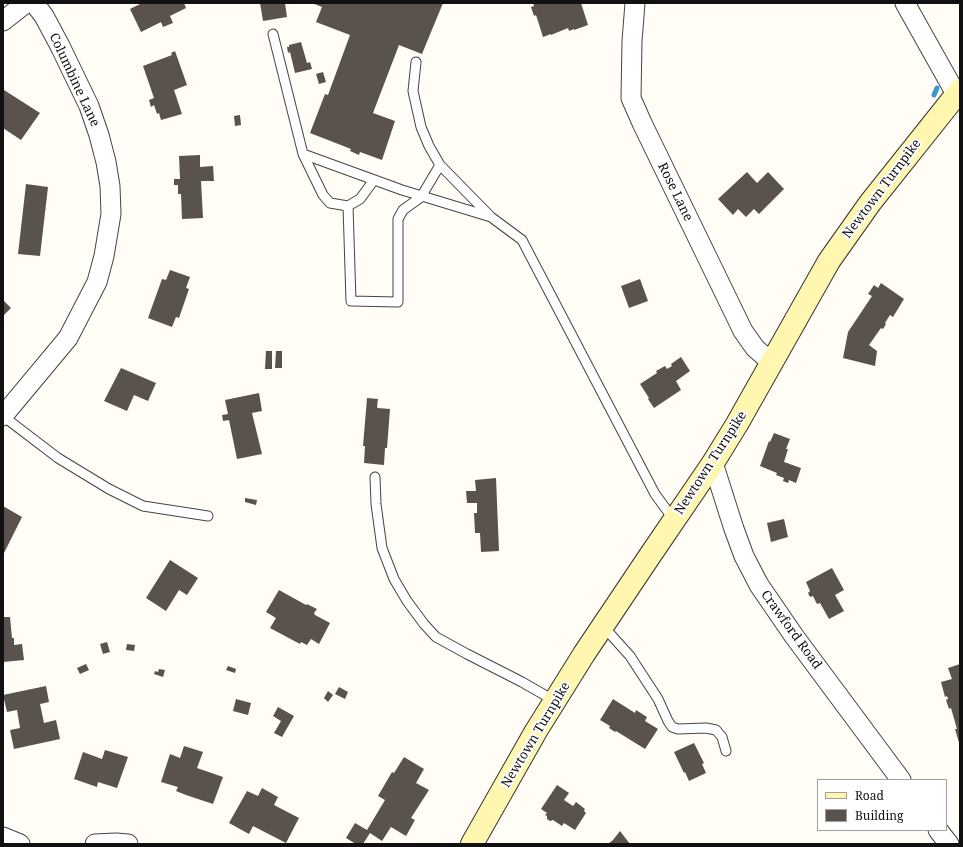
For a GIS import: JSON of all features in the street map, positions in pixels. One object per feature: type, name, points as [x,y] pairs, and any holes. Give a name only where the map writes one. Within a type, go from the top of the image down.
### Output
[{"type":"street","points":[[3,21],[26,3]]},
{"type":"street","name":"Columbine Lane","points":[[3,416],[68,338],[97,282],[104,256],[111,214],[110,186],[106,162],[97,127],[89,106],[60,46],[44,16],[34,3]]},
{"type":"street","name":"Rose Lane","points":[[635,3],[632,41],[631,98],[743,331],[755,348],[772,364]]},
{"type":"street","points":[[905,3],[958,92]]},
{"type":"street","name":"Newtown Turnpike","points":[[472,844],[555,701],[603,626],[713,463],[746,409],[814,287],[839,246],[881,188],[958,92]]},
{"type":"street","name":"Crawford Road","points":[[713,463],[734,529],[759,585],[794,636],[900,779]]},
{"type":"street","points":[[939,831],[949,844]]},
{"type":"street","points":[[3,837],[20,844]]},
{"type":"street","points":[[95,844],[128,844]]},
{"type":"lane","points":[[273,34],[303,154],[323,195],[330,203],[348,206],[360,199],[374,180]]},
{"type":"lane","points":[[416,62],[413,91],[421,127],[429,146],[440,164],[491,217],[522,240],[654,494],[674,520]]},
{"type":"lane","points":[[303,154],[374,180],[491,217]]},
{"type":"lane","points":[[348,206],[351,301],[398,302],[398,219],[403,210],[422,196],[440,164]]},
{"type":"lane","points":[[3,416],[58,458],[109,489],[143,506],[208,516]]},
{"type":"lane","points":[[375,477],[376,504],[382,548],[394,579],[407,601],[424,624],[436,637],[555,701]]},
{"type":"lane","points":[[603,626],[630,656],[658,699],[668,721],[672,726],[678,729],[706,728],[716,730],[722,737],[726,751]]},
{"type":"building","points":[[142,3],[184,3],[186,8],[170,16],[173,23],[163,27],[161,22],[141,32],[130,9]]},
{"type":"building","points":[[260,3],[285,3],[287,17],[263,21]]},
{"type":"building","points":[[312,3],[443,3],[422,54],[399,45],[373,113],[395,121],[382,160],[360,152],[359,155],[350,151],[351,149],[310,133],[325,94],[328,95],[350,35],[316,22],[322,7]]},
{"type":"building","points":[[533,3],[581,3],[588,25],[569,31],[568,28],[543,37],[536,15],[534,16],[531,7],[534,6]]},
{"type":"building","points":[[301,42],[307,63],[310,62],[312,69],[295,73],[290,52],[288,53],[287,47],[289,47],[289,45]]},
{"type":"building","points":[[175,51],[187,85],[174,90],[182,114],[161,120],[154,105],[151,107],[149,100],[154,98],[143,66],[172,55],[171,53]]},
{"type":"building","points":[[323,72],[326,82],[319,84],[316,74]]},
{"type":"building","points":[[4,90],[40,113],[21,140],[3,128]]},
{"type":"building","points":[[240,115],[241,125],[235,126],[234,116]]},
{"type":"building","points":[[200,155],[200,167],[213,166],[214,181],[201,181],[203,218],[182,219],[181,194],[178,194],[178,185],[174,185],[174,179],[180,179],[179,156]]},
{"type":"building","points":[[747,172],[757,183],[768,172],[784,189],[759,214],[754,209],[746,217],[738,209],[733,215],[718,199]]},
{"type":"building","points":[[26,184],[48,187],[40,256],[18,254]]},
{"type":"building","points":[[170,270],[190,277],[186,288],[189,289],[179,318],[176,317],[172,327],[148,318],[162,279],[166,280]]},
{"type":"building","points":[[640,279],[648,301],[629,308],[621,286]]},
{"type":"building","points":[[881,283],[904,299],[893,317],[890,315],[883,329],[881,328],[869,345],[877,351],[875,366],[843,358],[848,332],[872,296],[868,294],[874,285],[878,288]]},
{"type":"building","points":[[3,300],[11,308],[3,316]]},
{"type":"building","points":[[266,351],[272,351],[272,369],[265,369]]},
{"type":"building","points":[[276,351],[282,351],[282,368],[275,368]]},
{"type":"building","points":[[681,357],[690,371],[676,381],[681,390],[654,408],[640,384],[657,373],[656,371],[665,366],[667,369],[672,366],[671,364]]},
{"type":"building","points":[[121,368],[156,383],[148,401],[134,395],[127,411],[104,401]]},
{"type":"building","points":[[259,393],[262,411],[252,413],[262,454],[237,459],[229,420],[223,421],[222,415],[228,414],[225,400]]},
{"type":"building","points":[[367,398],[378,399],[378,408],[390,409],[384,465],[364,463],[365,446],[363,446]]},
{"type":"building","points":[[774,433],[790,439],[786,449],[788,449],[784,462],[801,468],[796,483],[789,480],[788,483],[783,481],[784,478],[776,475],[777,473],[760,466],[769,441],[770,442]]},
{"type":"building","points":[[496,478],[499,551],[481,552],[480,533],[475,533],[474,513],[477,513],[477,503],[467,503],[466,491],[476,491],[475,480]]},
{"type":"building","points":[[245,498],[257,500],[256,505],[245,502]]},
{"type":"building","points":[[3,506],[22,517],[3,555]]},
{"type":"building","points":[[784,519],[788,537],[771,542],[767,523]]},
{"type":"building","points":[[170,560],[198,578],[187,595],[179,590],[166,611],[146,598]]},
{"type":"building","points":[[832,568],[844,590],[835,595],[844,611],[829,619],[820,603],[817,604],[813,596],[810,597],[808,593],[810,591],[806,582]]},
{"type":"building","points":[[279,590],[306,605],[307,604],[317,609],[314,613],[315,615],[330,623],[319,644],[311,639],[307,645],[301,642],[300,644],[270,628],[276,618],[266,612]]},
{"type":"building","points":[[3,617],[10,617],[14,645],[22,644],[24,660],[3,662]]},
{"type":"building","points":[[107,642],[110,652],[103,654],[100,644]]},
{"type":"building","points":[[127,644],[135,645],[134,651],[126,650]]},
{"type":"building","points":[[86,664],[89,670],[80,674],[77,668]]},
{"type":"building","points":[[960,664],[960,746],[951,708],[949,709],[946,700],[948,699],[947,696],[945,697],[941,682],[952,679],[948,668]]},
{"type":"building","points":[[228,666],[236,669],[235,673],[226,670]]},
{"type":"building","points":[[159,669],[165,670],[163,677],[154,674],[155,671],[158,672]]},
{"type":"building","points":[[46,686],[49,702],[40,704],[44,723],[56,720],[60,739],[14,749],[10,730],[20,728],[17,710],[7,712],[3,695]]},
{"type":"building","points":[[339,687],[348,692],[345,699],[335,694]]},
{"type":"building","points":[[328,691],[333,695],[328,702],[324,698]]},
{"type":"building","points":[[236,699],[251,703],[248,715],[233,711]]},
{"type":"building","points":[[613,699],[635,713],[636,710],[647,717],[645,721],[658,729],[645,749],[616,731],[615,732],[609,728],[610,726],[600,720]]},
{"type":"building","points":[[278,707],[294,716],[282,737],[274,733],[281,721],[273,716]]},
{"type":"building","points":[[694,743],[704,763],[702,764],[706,773],[689,781],[674,752]]},
{"type":"building","points":[[184,746],[203,752],[197,768],[223,777],[213,804],[176,791],[178,787],[161,782],[170,754],[180,758]]},
{"type":"building","points":[[105,750],[128,757],[117,788],[98,782],[97,787],[74,779],[83,752],[102,759]]},
{"type":"building","points":[[404,757],[424,769],[416,783],[429,790],[411,818],[415,820],[406,836],[391,827],[382,841],[370,833],[363,844],[356,844],[346,838],[355,823],[367,830],[385,800],[378,796],[392,772],[394,773]]},
{"type":"building","points":[[557,785],[569,793],[564,800],[573,806],[576,802],[585,809],[584,811],[586,813],[575,830],[564,823],[562,826],[553,820],[550,821],[545,815],[547,813],[541,809]]},
{"type":"building","points":[[262,788],[278,797],[274,805],[299,818],[286,843],[253,826],[249,834],[229,823],[247,791],[258,796]]},
{"type":"building","points":[[620,831],[630,844],[608,844],[613,840]]},
{"type":"waterway","points":[[934,95],[937,88]]}]
